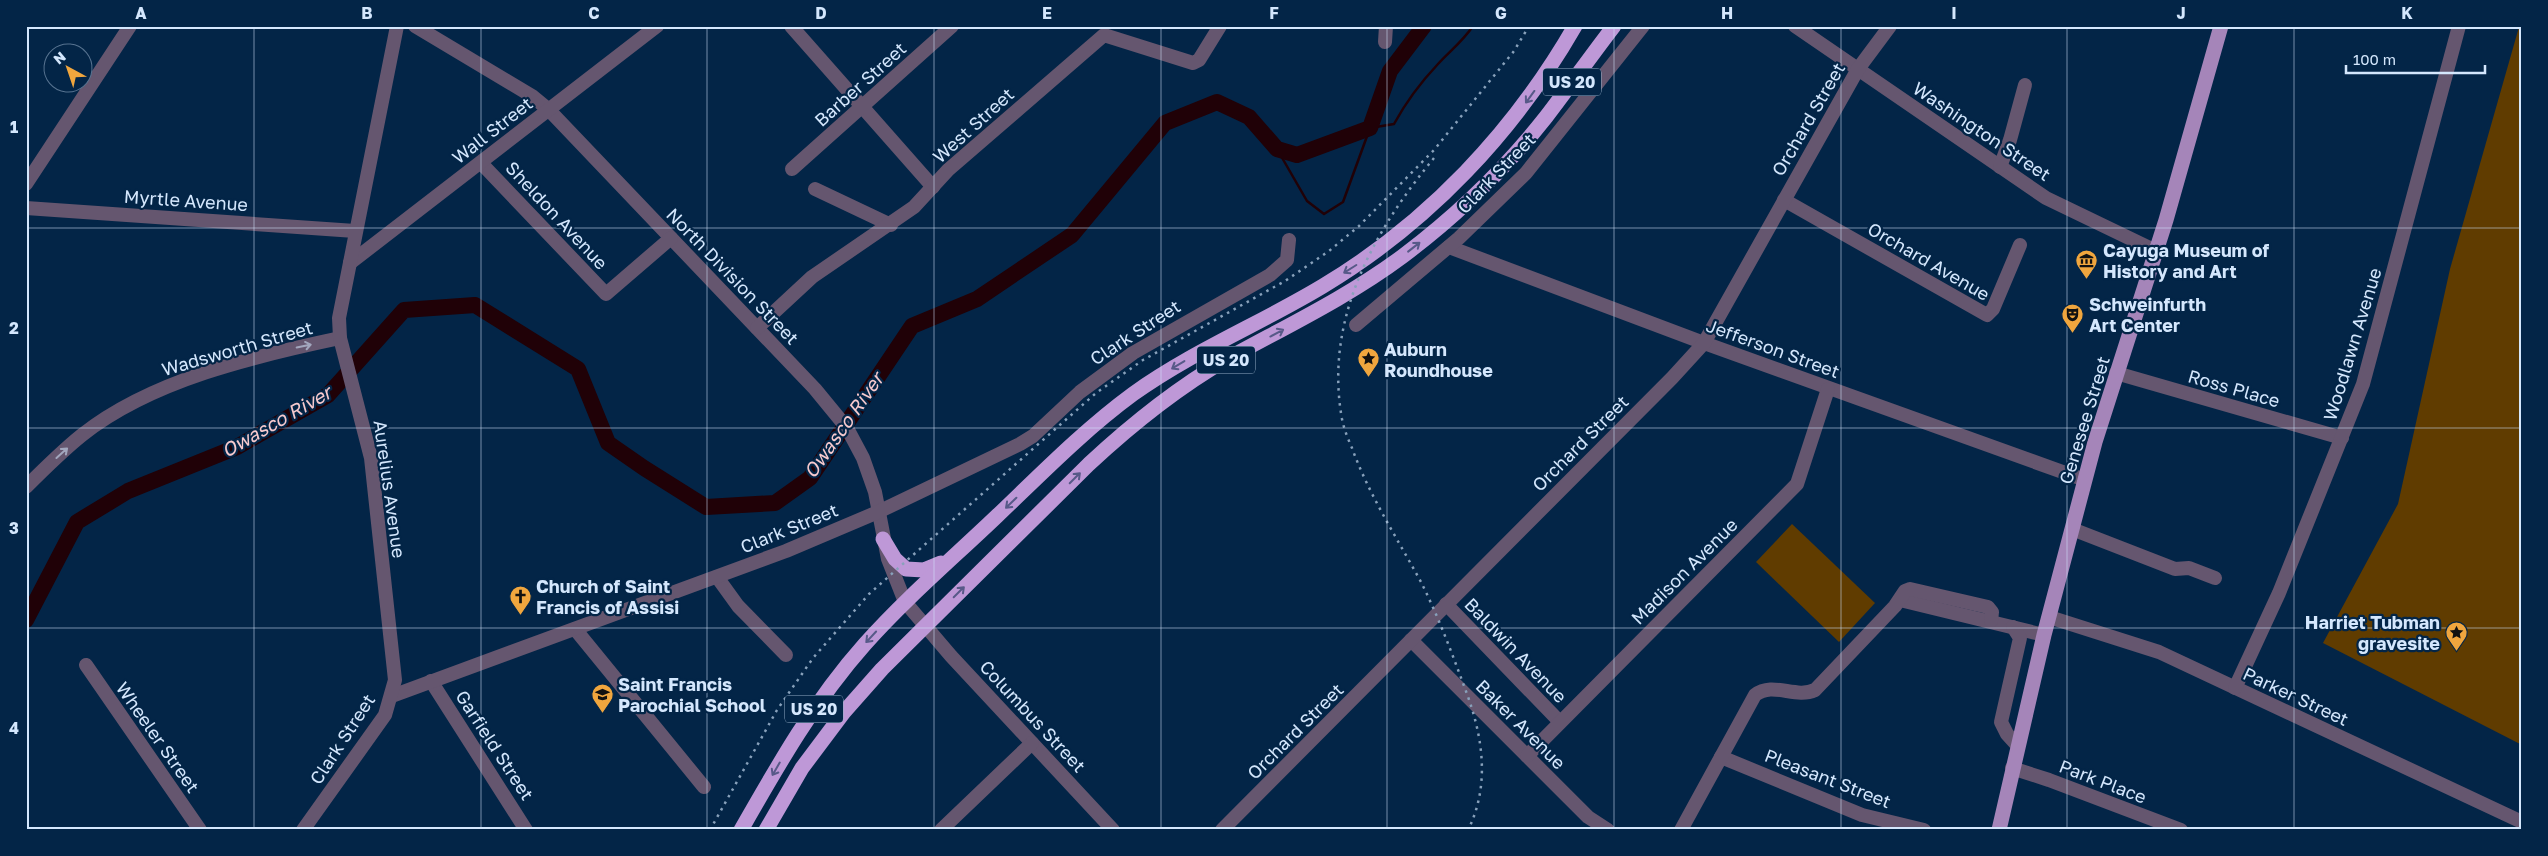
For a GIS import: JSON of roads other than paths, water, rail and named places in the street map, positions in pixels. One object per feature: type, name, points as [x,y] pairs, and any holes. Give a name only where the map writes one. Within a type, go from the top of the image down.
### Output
[{"type":"highway","name":"US 20","points":[[741,830],[781,760],[828,689],[863,646],[905,602],[1059,457],[1133,395],[1201,351],[1326,285],[1402,230],[1459,180],[1500,134],[1549,70],[1575,26]]},
{"type":"highway","points":[[1598,47],[1606,26]]},
{"type":"highway","name":"US 20","points":[[766,830],[802,768],[837,721],[882,668],[1090,464],[1149,411],[1228,359],[1319,311],[1356,288],[1402,257],[1448,219],[1514,154],[1545,118],[1614,26]]},
{"type":"highway","points":[[883,539],[901,566],[914,571],[930,568],[958,553]]},
{"type":"main road","name":"Genesee Street","points":[[1999,830],[2017,745],[2044,635],[2085,480],[2116,373],[2156,251],[2221,26]]},
{"type":"street","points":[[26,184],[130,26]]},
{"type":"street","name":"Aurelius Avenue","points":[[392,696],[394,670],[371,458],[342,342],[339,318],[350,263],[349,231],[397,26]]},
{"type":"street","name":"Wall Street","points":[[350,263],[657,26]]},
{"type":"street","points":[[791,26],[934,187]]},
{"type":"street","name":"Barber Street","points":[[792,169],[952,26]]},
{"type":"street","name":"West Street","points":[[757,328],[812,277],[891,225],[914,207],[948,170],[1107,31],[1193,63],[1200,60],[1220,26]]},
{"type":"street","points":[[1385,42],[1386,26]]},
{"type":"street","name":"Clark Street","points":[[1356,325],[1449,247],[1526,173],[1643,26]]},
{"type":"street","name":"Washington Street","points":[[1795,26],[2046,198],[2156,251]]},
{"type":"street","name":"Orchard Street","points":[[1222,830],[1388,666],[1446,604],[1672,378],[1704,343],[1858,69],[1890,26]]},
{"type":"street","name":"Woodlawn Avenue","points":[[2235,688],[2279,593],[2363,384],[2459,26]]},
{"type":"street","name":"North Division Street","points":[[422,28],[532,96],[549,110],[815,389],[847,428],[868,472],[894,579],[905,602],[925,627]]},
{"type":"street","points":[[2000,167],[2010,140],[2025,85]]},
{"type":"street","name":"Sheldon Avenue","points":[[481,162],[606,294],[671,238]]},
{"type":"street","points":[[816,188],[891,225]]},
{"type":"street","name":"Orchard Avenue","points":[[1784,200],[1987,316],[1998,300],[2020,245]]},
{"type":"street","name":"Myrtle Avenue","points":[[26,208],[349,231]]},
{"type":"street","name":"Clark Street","points":[[303,830],[372,735],[385,715],[392,696],[717,577],[878,512],[1028,440],[1080,392],[1133,353],[1270,275],[1287,260],[1289,240]]},
{"type":"street","name":"Jefferson Street","points":[[1449,247],[1704,343],[2085,480]]},
{"type":"street","name":"Wadsworth Street","points":[[26,487],[82,435],[116,413],[168,386],[256,358],[342,342]]},
{"type":"street","name":"Ross Place","points":[[2116,373],[2342,438]]},
{"type":"street","name":"Madison Avenue","points":[[1527,756],[1559,721],[1797,484],[1828,388]]},
{"type":"street","points":[[2072,529],[2175,569],[2189,568],[2215,578]]},
{"type":"street","points":[[717,577],[738,606],[786,655]]},
{"type":"street","points":[[1681,830],[1755,694],[1769,689],[1800,694],[1815,690],[1836,670],[1900,600],[2044,635]]},
{"type":"street","name":"Baldwin Avenue","points":[[1446,604],[1559,721]]},
{"type":"street","name":"Parker Street","points":[[2049,616],[2144,646],[2522,822]]},
{"type":"street","name":"Columbus Street","points":[[925,627],[1113,830]]},
{"type":"street","points":[[2013,627],[2020,638],[2001,722],[2007,734],[2017,745]]},
{"type":"street","points":[[575,629],[704,787]]},
{"type":"street","name":"Baker Avenue","points":[[1411,640],[1588,817],[1608,830]]},
{"type":"street","name":"Wheeler Street","points":[[86,665],[200,830]]},
{"type":"street","name":"Garfield Street","points":[[432,681],[526,830]]},
{"type":"street","points":[[941,830],[1032,743]]},
{"type":"street","name":"Pleasant Street","points":[[1721,757],[1862,815],[1924,830]]},
{"type":"street","name":"Park Place","points":[[2012,768],[2181,830]]},
{"type":"waterway","name":"Owasco River","points":[[26,620],[77,522],[128,491],[237,447],[328,395],[404,310],[475,305],[578,369],[608,443],[644,468],[706,507],[775,503],[810,478],[912,326],[977,299],[1072,235],[1165,123],[1217,102],[1249,117],[1277,149],[1297,155],[1370,128],[1390,71],[1424,26]]},
{"type":"waterway","points":[[1277,149],[1307,201],[1324,214],[1343,202],[1370,128],[1394,124],[1420,85],[1473,26]]},
{"type":"railway","points":[[710,830],[777,710],[813,658],[869,594],[1096,393],[1143,360],[1285,281],[1329,251],[1359,226],[1434,150],[1514,51],[1529,26]]},
{"type":"railway","points":[[1434,158],[1391,216],[1373,247],[1358,279],[1347,312],[1340,347],[1338,382],[1343,423],[1359,465],[1375,499],[1428,596],[1473,711],[1480,745],[1482,779],[1475,813],[1468,830]]},
{"type":"place","name":"Cayuga Museum of History and Art","points":[[2087,279]]},
{"type":"place","name":"Schweinfurth Art Center","points":[[2073,333]]},
{"type":"place","name":"Auburn Roundhouse","points":[[1368,378]]},
{"type":"place","name":"Church of Saint Francis of Assisi","points":[[520,615]]},
{"type":"place","name":"Harriet Tubman gravesite","points":[[2456,651]]},
{"type":"place","name":"Saint Francis Parochial School","points":[[602,713]]}]
